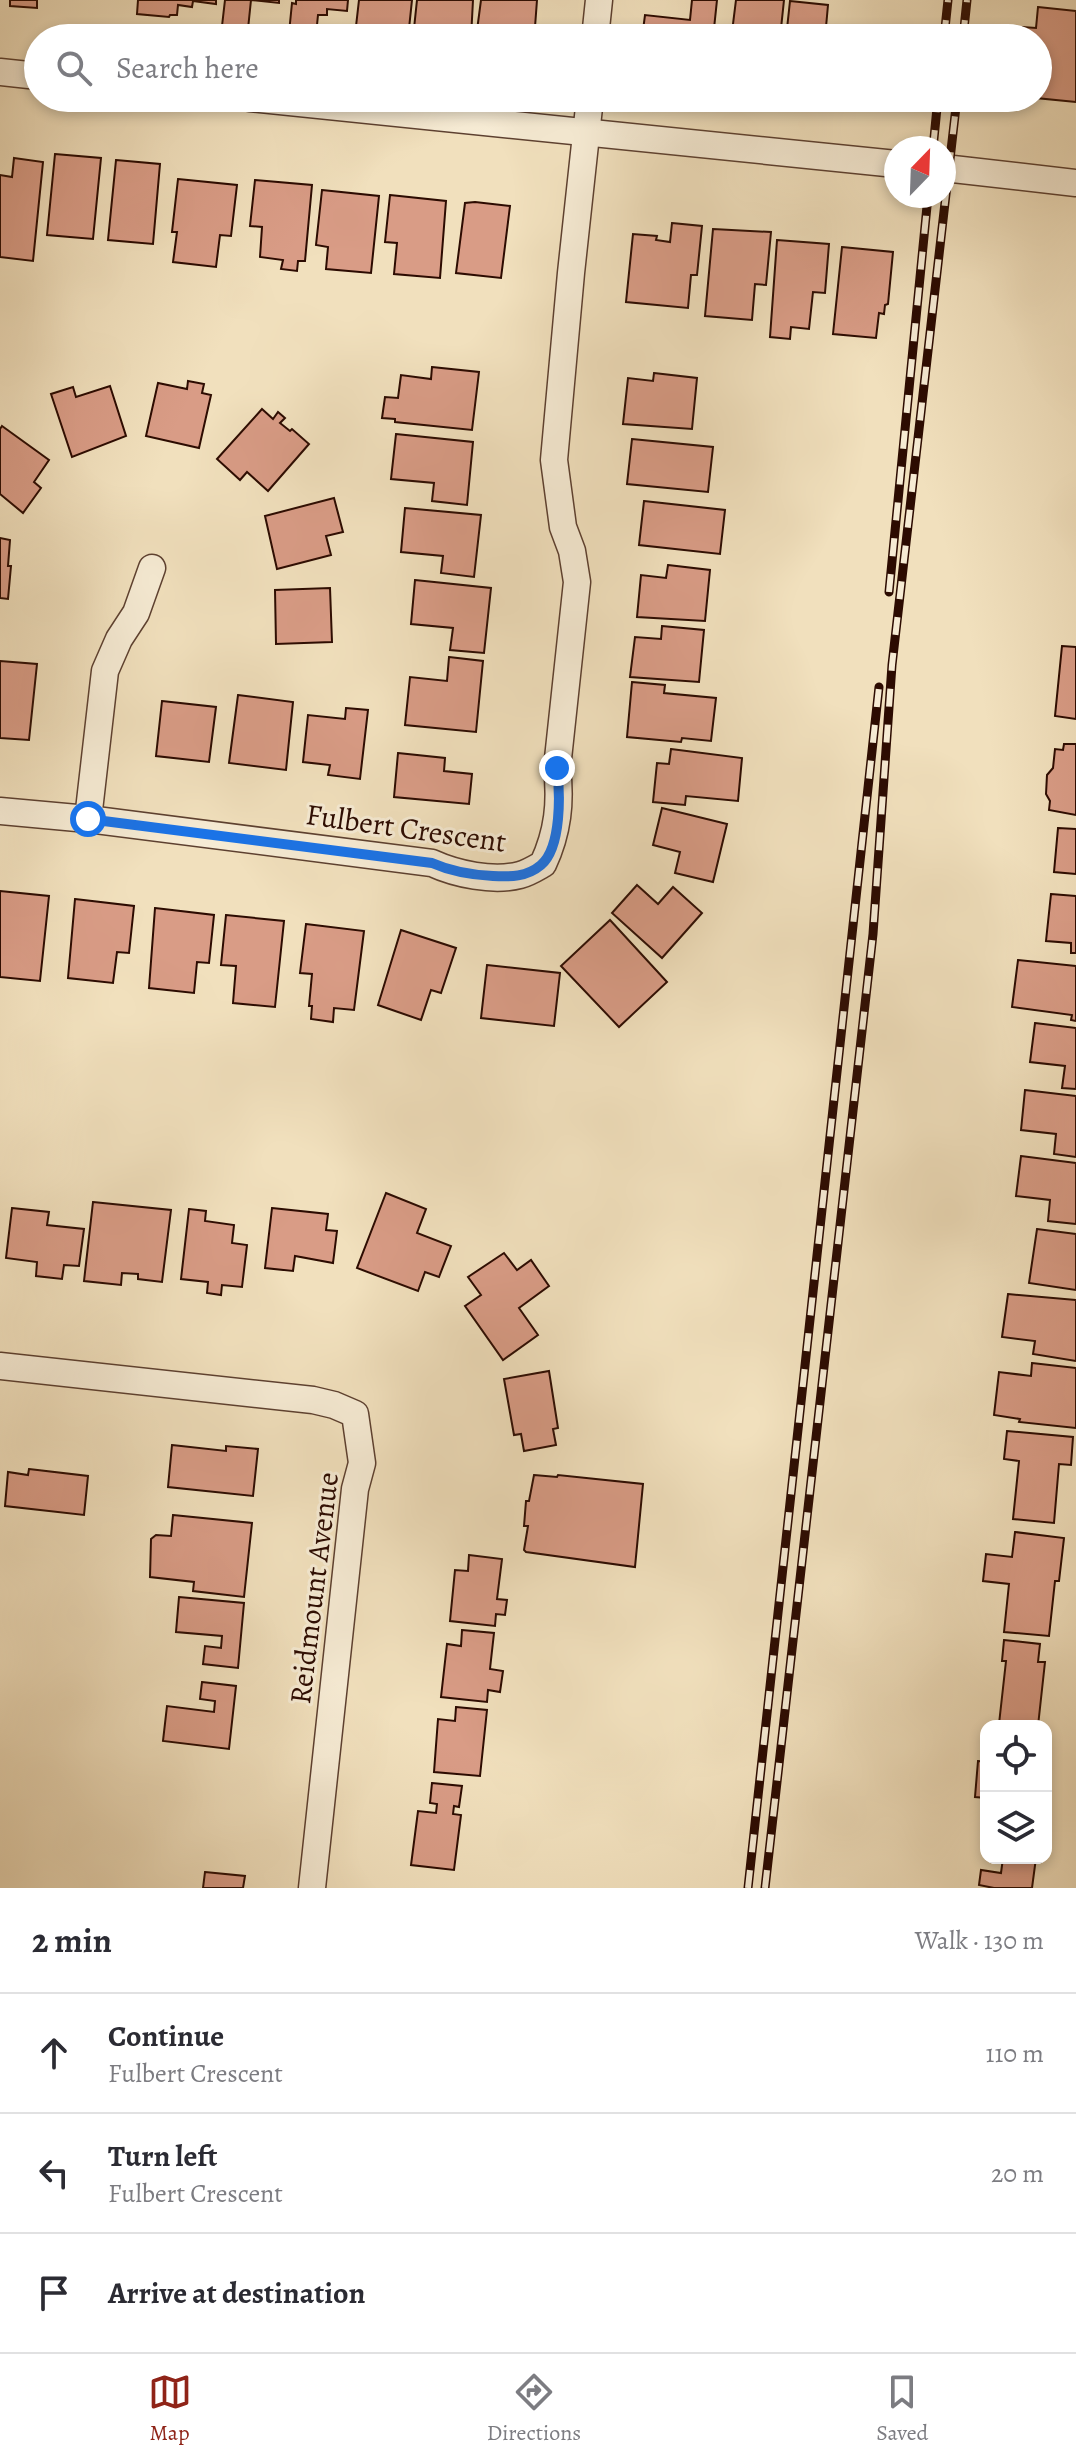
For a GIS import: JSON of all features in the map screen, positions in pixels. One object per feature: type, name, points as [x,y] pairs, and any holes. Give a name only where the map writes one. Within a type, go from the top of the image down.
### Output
[{"type":"street","points":[[596,24],[599,0]]},
{"type":"street","points":[[0,72],[24,75]]},
{"type":"street","points":[[384,112],[884,163]]},
{"type":"street","name":"Fulbert Crescent","points":[[0,811],[88,819],[432,863],[484,876],[524,875],[543,864],[558,821],[560,793],[557,768],[577,582],[572,551],[563,527],[554,460],[588,112]]},
{"type":"street","points":[[956,169],[1076,183]]},
{"type":"street","points":[[88,819],[105,671],[119,639],[136,613],[152,568]]},
{"type":"street","name":"Reidmount Avenue","points":[[0,1366],[313,1400],[355,1414],[362,1463],[355,1489],[312,1888]]},
{"type":"building","points":[[10,0],[37,0],[37,8],[10,6]]},
{"type":"building","points":[[138,0],[216,0],[216,4],[193,1],[192,7],[178,5],[177,15],[169,17],[137,14]]},
{"type":"building","points":[[225,0],[251,0],[249,24],[222,24]]},
{"type":"building","points":[[251,0],[279,0],[279,3]]},
{"type":"building","points":[[296,0],[348,0],[347,11],[327,9],[327,15],[318,15],[317,24],[290,24],[292,3],[296,4]]},
{"type":"building","points":[[359,0],[412,0],[409,24],[356,24]]},
{"type":"building","points":[[417,0],[473,0],[472,24],[414,24]]},
{"type":"building","points":[[481,0],[537,0],[535,24],[478,24]]},
{"type":"building","points":[[692,0],[717,0],[714,24],[644,24],[645,15],[690,20]]},
{"type":"building","points":[[736,0],[784,0],[781,24],[733,24]]},
{"type":"building","points":[[790,1],[828,5],[826,24],[788,24]]},
{"type":"building","points":[[1038,7],[1076,11],[1076,102],[1052,100],[1052,24],[1036,24]]},
{"type":"building","points":[[55,154],[101,158],[93,239],[47,235]]},
{"type":"building","points":[[14,158],[43,162],[33,261],[0,257],[0,175],[12,177]]},
{"type":"building","points":[[116,160],[160,164],[153,244],[108,240]]},
{"type":"building","points":[[178,179],[237,185],[231,236],[220,235],[216,267],[173,262],[177,232],[172,232]]},
{"type":"building","points":[[255,180],[312,185],[305,261],[298,261],[297,271],[281,269],[283,260],[260,257],[262,227],[250,226]]},
{"type":"building","points":[[322,190],[379,196],[371,273],[326,269],[328,247],[316,245]]},
{"type":"building","points":[[390,195],[446,201],[440,278],[394,274],[397,243],[385,242]]},
{"type":"building","points":[[465,203],[510,206],[501,278],[456,273]]},
{"type":"building","points":[[672,223],[702,226],[697,275],[691,275],[688,308],[626,302],[633,234],[657,236],[656,240],[670,242]]},
{"type":"building","points":[[713,229],[771,232],[766,285],[755,284],[752,320],[705,316]]},
{"type":"building","points":[[777,240],[829,244],[825,293],[813,292],[809,329],[791,327],[790,339],[770,337]]},
{"type":"building","points":[[842,247],[893,252],[888,304],[885,305],[884,314],[879,313],[876,338],[833,334]]},
{"type":"building","points":[[432,367],[479,372],[472,430],[382,418],[385,397],[398,398],[401,375],[431,379]]},
{"type":"building","points":[[654,373],[697,378],[692,429],[623,424],[628,378],[653,381]]},
{"type":"building","points":[[188,381],[204,384],[202,393],[211,395],[199,448],[146,436],[158,383],[187,389]]},
{"type":"building","points":[[110,386],[126,436],[72,457],[51,394],[73,387],[76,397]]},
{"type":"building","points":[[262,409],[273,419],[278,412],[285,418],[280,423],[309,444],[268,491],[247,472],[240,480],[217,459]]},
{"type":"building","points":[[2,426],[49,460],[34,482],[41,488],[23,513],[0,494]]},
{"type":"building","points":[[396,434],[473,442],[467,505],[432,501],[434,483],[391,479]]},
{"type":"building","points":[[632,439],[713,447],[708,492],[627,484]]},
{"type":"building","points":[[334,498],[343,532],[326,536],[331,555],[277,569],[265,516]]},
{"type":"building","points":[[644,501],[725,510],[720,554],[639,545]]},
{"type":"building","points":[[405,508],[481,515],[474,577],[441,573],[443,556],[401,552]]},
{"type":"building","points":[[0,538],[10,540],[8,599],[0,598]]},
{"type":"building","points":[[668,565],[710,570],[705,621],[637,617],[641,575],[666,578]]},
{"type":"building","points":[[415,580],[491,588],[484,653],[450,650],[453,628],[411,624]]},
{"type":"building","points":[[330,588],[332,642],[276,644],[275,590]]},
{"type":"building","points":[[662,626],[704,630],[699,682],[630,677],[635,637],[661,639]]},
{"type":"building","points":[[1062,646],[1076,647],[1076,719],[1055,716]]},
{"type":"building","points":[[449,657],[483,661],[476,732],[405,725],[410,677],[447,681]]},
{"type":"building","points":[[0,661],[37,664],[29,740],[0,738]]},
{"type":"building","points":[[632,682],[665,685],[664,693],[716,698],[711,741],[682,738],[681,742],[627,737]]},
{"type":"building","points":[[238,695],[293,702],[286,770],[229,763]]},
{"type":"building","points":[[162,701],[216,707],[209,762],[156,756]]},
{"type":"building","points":[[346,708],[368,710],[360,779],[328,775],[330,765],[303,762],[308,715],[345,719]]},
{"type":"building","points":[[1064,744],[1076,744],[1076,815],[1049,810],[1050,801],[1046,794],[1047,775],[1053,768],[1055,749],[1063,750]]},
{"type":"building","points":[[671,749],[742,758],[738,801],[686,796],[685,805],[653,802],[657,763],[669,764]]},
{"type":"building","points":[[398,753],[445,758],[444,771],[472,774],[469,804],[394,797]]},
{"type":"building","points":[[662,808],[727,824],[713,882],[675,873],[680,852],[653,845]]},
{"type":"building","points":[[1058,828],[1076,829],[1076,874],[1054,872]]},
{"type":"building","points":[[637,885],[658,904],[673,887],[702,913],[662,958],[612,913]]},
{"type":"building","points":[[0,891],[49,896],[40,981],[0,977]]},
{"type":"building","points":[[1051,894],[1076,896],[1076,953],[1071,953],[1071,943],[1046,941]]},
{"type":"building","points":[[75,899],[134,906],[129,953],[117,952],[113,983],[68,978]]},
{"type":"building","points":[[155,908],[214,915],[209,963],[197,962],[194,993],[149,988]]},
{"type":"building","points":[[226,915],[284,921],[275,1007],[233,1003],[236,966],[221,965]]},
{"type":"building","points":[[610,920],[667,982],[619,1027],[561,966]]},
{"type":"building","points":[[306,924],[364,931],[354,1010],[334,1008],[333,1022],[311,1019],[312,974],[300,973]]},
{"type":"building","points":[[401,930],[456,948],[441,993],[431,990],[421,1020],[378,1005]]},
{"type":"building","points":[[1018,960],[1076,966],[1076,1021],[1071,1020],[1072,1015],[1012,1007]]},
{"type":"building","points":[[487,965],[560,973],[554,1026],[481,1018]]},
{"type":"building","points":[[1035,1023],[1076,1028],[1076,1089],[1062,1088],[1065,1066],[1030,1062]]},
{"type":"building","points":[[1025,1090],[1076,1096],[1076,1157],[1054,1154],[1056,1134],[1021,1130]]},
{"type":"building","points":[[1021,1156],[1076,1163],[1076,1224],[1048,1221],[1050,1200],[1016,1196]]},
{"type":"building","points":[[386,1193],[426,1209],[417,1233],[451,1246],[439,1277],[425,1272],[418,1291],[357,1268]]},
{"type":"building","points":[[93,1202],[171,1210],[162,1282],[138,1279],[138,1274],[122,1273],[121,1285],[84,1281]]},
{"type":"building","points":[[12,1208],[49,1212],[47,1225],[84,1229],[79,1266],[64,1265],[62,1279],[36,1276],[37,1262],[6,1258]]},
{"type":"building","points":[[272,1208],[328,1214],[326,1230],[337,1231],[333,1263],[295,1256],[293,1271],[265,1268]]},
{"type":"building","points":[[189,1209],[206,1211],[205,1221],[234,1225],[232,1243],[247,1245],[242,1287],[222,1285],[221,1295],[207,1293],[208,1282],[181,1279]]},
{"type":"building","points":[[1037,1229],[1076,1234],[1076,1290],[1029,1283]]},
{"type":"building","points":[[504,1253],[517,1270],[531,1260],[549,1286],[519,1308],[538,1335],[503,1360],[465,1306],[481,1295],[468,1277]]},
{"type":"building","points":[[1008,1294],[1076,1300],[1076,1361],[1033,1354],[1035,1341],[1002,1337]]},
{"type":"building","points":[[1032,1363],[1076,1368],[1076,1428],[1019,1422],[1020,1419],[994,1415],[999,1372],[1031,1376]]},
{"type":"building","points":[[549,1371],[558,1428],[553,1429],[556,1445],[524,1451],[521,1434],[514,1435],[504,1379]]},
{"type":"building","points":[[1007,1431],[1073,1437],[1071,1465],[1059,1464],[1054,1523],[1013,1519],[1019,1461],[1004,1459]]},
{"type":"building","points":[[172,1445],[226,1451],[226,1446],[258,1449],[253,1496],[168,1487]]},
{"type":"building","points":[[29,1469],[88,1476],[84,1515],[5,1506],[8,1472],[28,1475]]},
{"type":"building","points":[[534,1475],[643,1484],[635,1567],[526,1552],[526,1501],[529,1501]]},
{"type":"building","points":[[173,1515],[252,1523],[244,1597],[193,1591],[194,1582],[150,1577],[151,1539],[156,1535],[171,1536]]},
{"type":"building","points":[[1015,1532],[1064,1538],[1049,1636],[1004,1632],[1009,1584],[983,1581],[986,1554],[1012,1557]]},
{"type":"building","points":[[469,1555],[502,1559],[497,1599],[507,1600],[505,1615],[496,1614],[495,1626],[450,1621],[455,1570],[468,1571]]},
{"type":"building","points":[[179,1597],[244,1603],[238,1668],[203,1664],[205,1646],[221,1648],[222,1636],[176,1632]]},
{"type":"building","points":[[462,1630],[494,1633],[490,1669],[503,1671],[500,1692],[488,1690],[487,1702],[441,1697],[447,1644],[461,1646]]},
{"type":"building","points":[[1004,1640],[1040,1644],[1038,1662],[1045,1662],[1039,1720],[999,1720],[1006,1661],[1002,1661]]},
{"type":"building","points":[[202,1682],[236,1686],[229,1749],[163,1741],[167,1706],[214,1712],[215,1701],[200,1699]]},
{"type":"building","points":[[456,1707],[487,1710],[480,1776],[434,1772],[438,1719],[455,1721]]},
{"type":"building","points":[[978,1761],[980,1797],[975,1797]]},
{"type":"building","points":[[432,1783],[462,1786],[459,1807],[454,1806],[453,1814],[461,1815],[454,1870],[411,1865],[418,1811],[436,1813],[437,1804],[430,1803]]},
{"type":"building","points":[[1002,1864],[1035,1864],[1032,1888],[979,1885],[981,1870],[1001,1873]]},
{"type":"building","points":[[205,1872],[245,1876],[243,1888],[203,1888]]},
{"type":"railway","points":[[945,24],[948,0]]},
{"type":"railway","points":[[964,24],[967,0]]},
{"type":"railway","points":[[934,136],[937,112]]},
{"type":"railway","points":[[765,1888],[873,934],[892,665],[955,112]]},
{"type":"railway","points":[[889,592],[927,208]]},
{"type":"railway","points":[[748,1888],[879,687]]},
{"type":"route","points":[[88,819],[432,863],[484,876],[508,877],[524,875],[543,864],[551,848],[558,821],[560,793],[557,768]]}]
